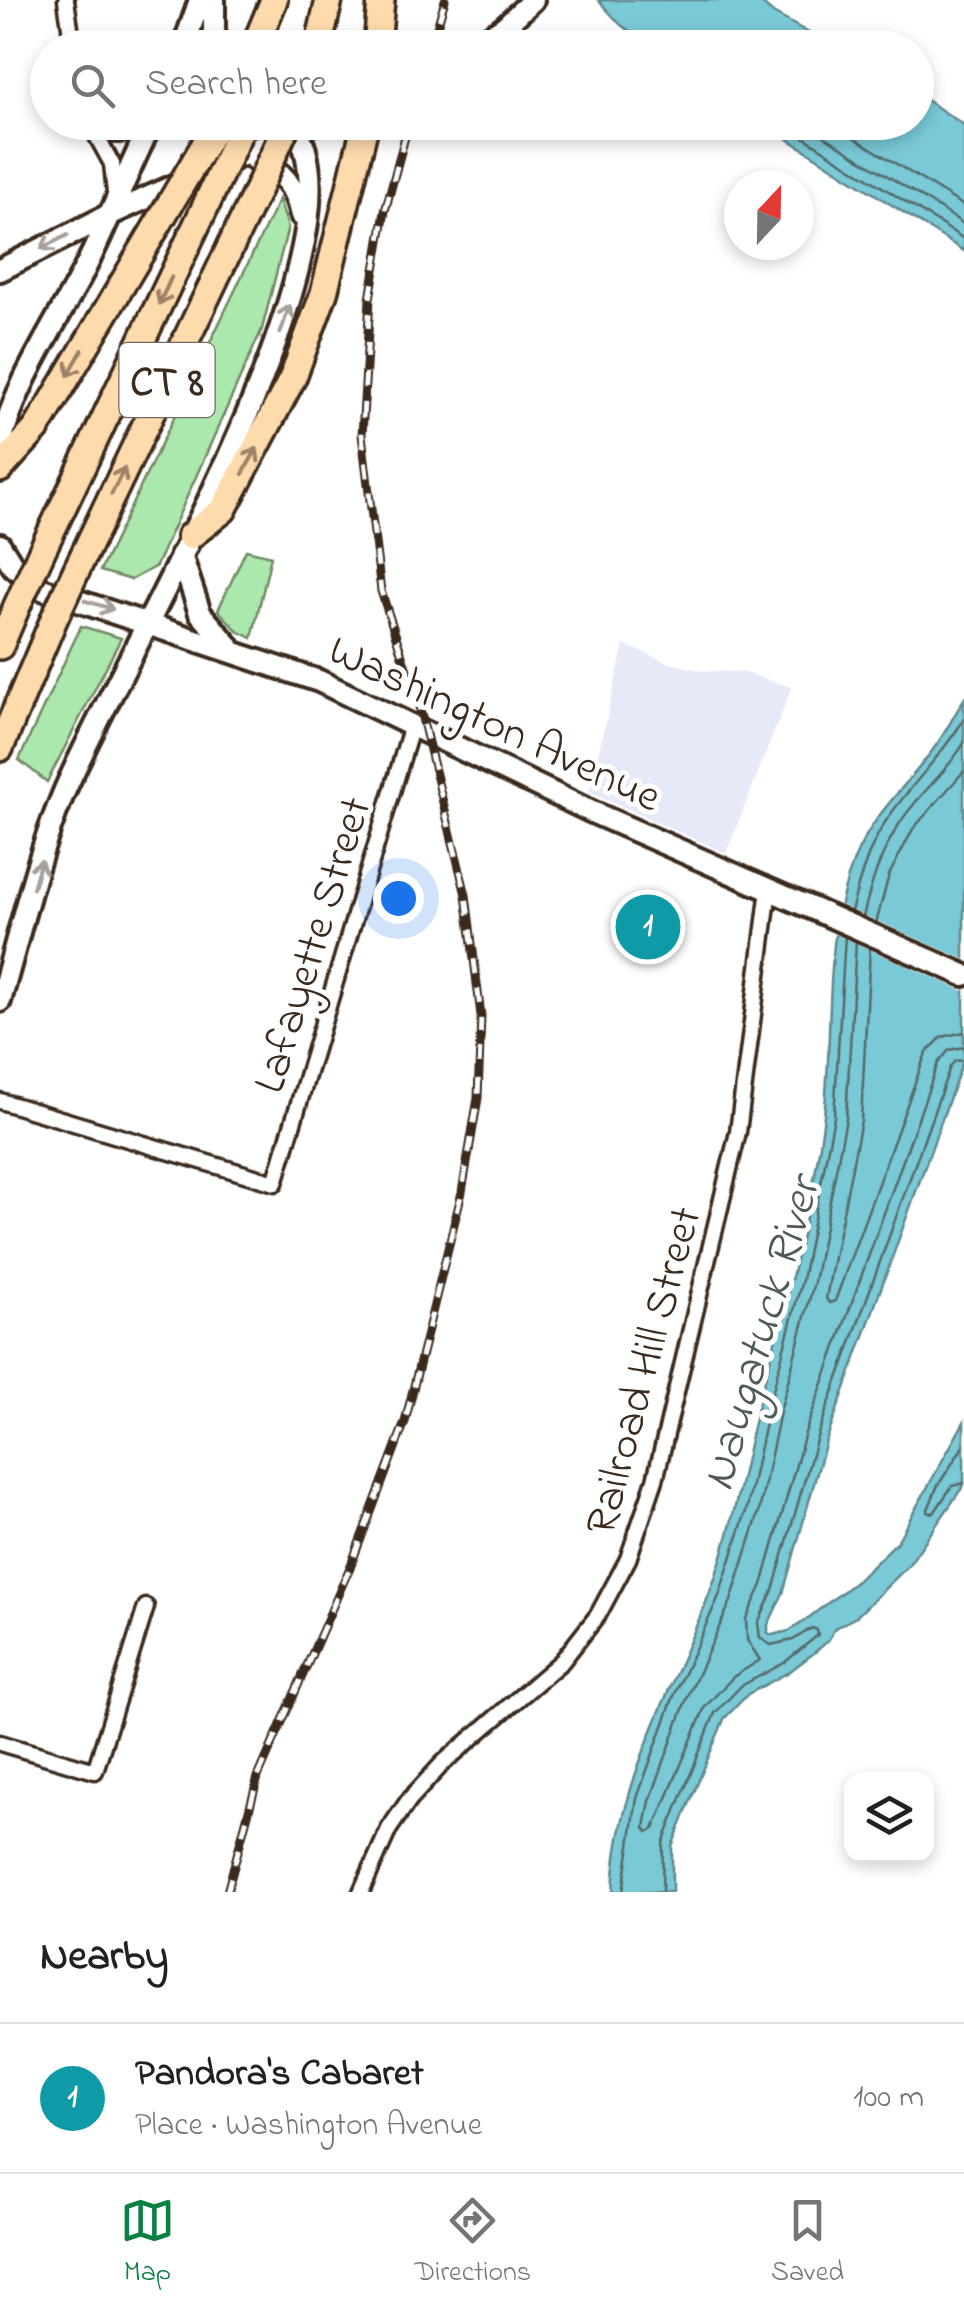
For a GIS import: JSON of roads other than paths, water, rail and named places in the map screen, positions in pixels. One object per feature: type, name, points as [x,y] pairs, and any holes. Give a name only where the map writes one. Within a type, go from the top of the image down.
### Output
[{"type":"highway","points":[[262,30],[274,0]]},
{"type":"highway","points":[[279,30],[288,0]]},
{"type":"highway","points":[[322,30],[328,0]]},
{"type":"highway","points":[[378,30],[381,0]]},
{"type":"highway","points":[[0,469],[37,428],[207,140]]},
{"type":"highway","name":"CT 8","points":[[0,646],[236,140]]},
{"type":"highway","name":"CT 8","points":[[0,748],[76,570],[258,191],[288,140]]},
{"type":"highway","points":[[186,546],[223,510],[292,377],[324,293],[363,140]]},
{"type":"main road","points":[[190,30],[200,0]]},
{"type":"main road","points":[[214,0],[214,30]]},
{"type":"main road","points":[[498,30],[533,0]]},
{"type":"main road","points":[[0,445],[12,406],[84,269],[143,140]]},
{"type":"main road","points":[[0,270],[111,207],[234,160],[270,140]]},
{"type":"main road","points":[[0,1001],[62,798],[186,546],[273,354],[304,246],[308,159],[303,140]]},
{"type":"main road","points":[[234,160],[269,164],[283,174],[299,206],[304,246]]},
{"type":"main road","name":"Washington Avenue","points":[[0,545],[13,566],[34,585],[309,677],[592,812],[964,974]]},
{"type":"main road","points":[[186,546],[200,614],[219,637],[243,654]]},
{"type":"street","points":[[66,0],[70,30]]},
{"type":"street","points":[[98,140],[113,167],[111,207]]},
{"type":"street","name":"Lafayette Street","points":[[0,1101],[275,1184],[412,725]]},
{"type":"street","name":"Railroad Hill Street","points":[[361,1892],[388,1829],[409,1800],[443,1763],[562,1661],[598,1614],[628,1558],[656,1480],[738,1132],[769,890]]},
{"type":"street","points":[[0,1742],[94,1771],[146,1607]]},
{"type":"water","points":[[598,0],[758,0],[804,30],[628,30]]},
{"type":"water","points":[[934,105],[964,125],[964,251],[790,140],[934,140]]},
{"type":"water","points":[[964,699],[964,1058],[826,1441],[768,1633],[789,1631],[803,1622],[858,1580],[897,1542],[964,1422],[964,1485],[908,1566],[856,1617],[835,1628],[828,1641],[789,1672],[748,1694],[724,1719],[672,1846],[672,1892],[613,1892],[624,1812],[635,1775],[710,1592],[725,1545],[805,1223],[824,1115],[833,954],[844,891],[871,827],[937,744]]},
{"type":"railway","points":[[436,30],[445,0]]},
{"type":"railway","points":[[227,1892],[258,1777],[351,1565],[405,1422],[462,1192],[478,1098],[481,1016],[466,895],[420,710],[381,591],[362,435],[370,299],[385,211],[404,140]]},
{"type":"place","name":"Pandora's Cabaret","points":[[648,927]]},
{"type":"water label","name":"Naugatuck River","points":[[758,1333]]}]
